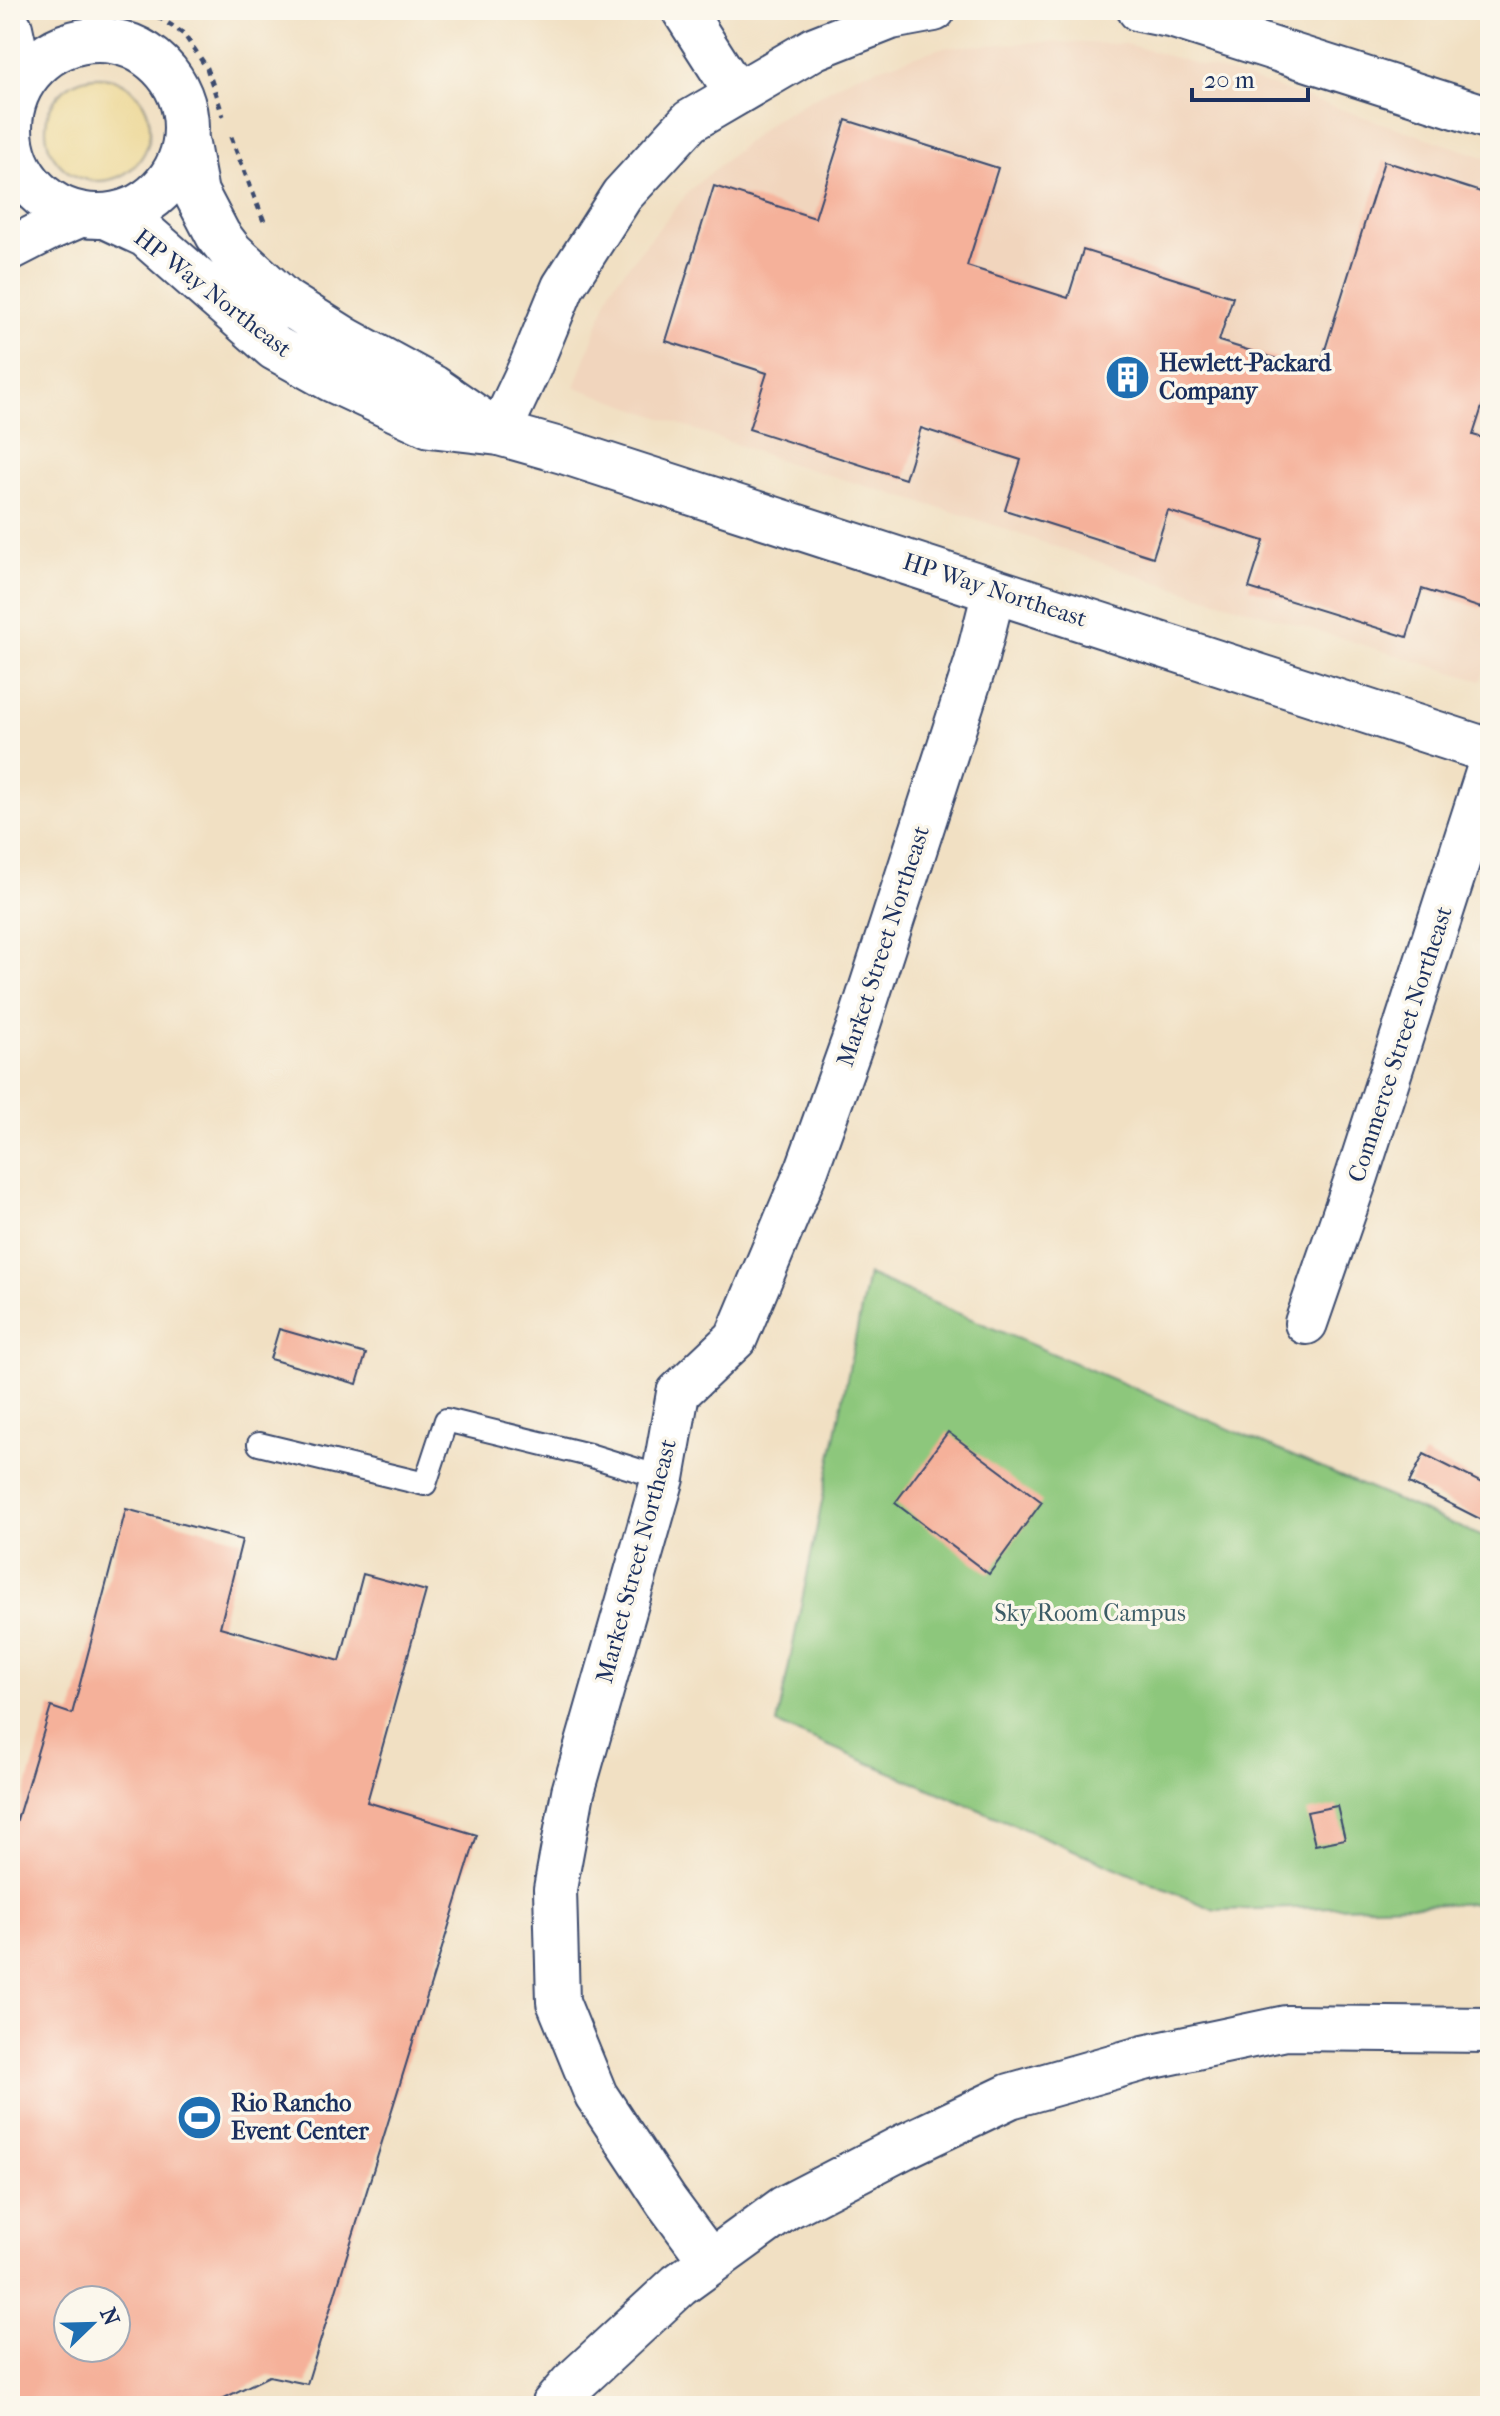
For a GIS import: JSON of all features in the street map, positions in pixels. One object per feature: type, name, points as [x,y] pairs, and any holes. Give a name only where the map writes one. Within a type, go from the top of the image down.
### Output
[{"type":"street","points":[[99,10],[131,46]]},
{"type":"street","points":[[683,10],[736,93]]},
{"type":"street","points":[[499,433],[563,287],[622,195],[690,121],[815,48],[891,18],[934,10]]},
{"type":"street","points":[[1139,10],[1174,17],[1490,118]]},
{"type":"street","points":[[10,28],[14,108],[12,146],[21,171],[37,191],[58,206],[93,216]]},
{"type":"street","points":[[10,249],[47,230],[93,216],[134,209],[159,193],[177,169],[186,139],[185,110],[175,83],[156,61],[131,46],[107,40],[82,41],[58,49],[38,64],[14,108]]},
{"type":"street","name":"HP Way Northeast","points":[[186,139],[196,193],[218,235],[231,252],[284,301],[346,340],[432,387],[499,433]]},
{"type":"street","name":"HP Way Northeast","points":[[93,216],[146,235],[275,348],[331,379],[430,425],[499,433],[563,451],[1490,751]]},
{"type":"street","name":"Market Street Northeast","points":[[711,2262],[666,2201],[596,2095],[558,2002],[555,1889],[573,1792],[663,1478],[678,1393],[736,1338],[807,1169],[859,1024],[976,662],[994,591]]},
{"type":"street","name":"Commerce Street Northeast","points":[[1306,1323],[1362,1161],[1490,763]]},
{"type":"street","points":[[553,2406],[572,2384],[679,2285],[785,2208],[1010,2096],[1144,2058],[1286,2028],[1490,2030]]},
{"type":"lane","points":[[259,1444],[425,1484],[446,1420],[589,1455],[663,1478]]},
{"type":"shaded area","points":[[1044,42],[1126,44],[1247,78],[1490,159],[1490,652],[1481,681],[1151,580],[970,517],[788,463],[575,387],[612,286],[690,190],[772,121],[854,76],[944,47]]},
{"type":"green space","name":"Sky Room Campus","points":[[868,1275],[1490,1540],[1490,1903],[1215,1910],[777,1724]]},
{"type":"sand","points":[[98,77],[118,81],[135,92],[146,109],[150,129],[146,149],[135,166],[118,177],[98,181],[78,177],[61,166],[50,149],[46,129],[50,109],[61,92],[78,81]]},
{"type":"building","name":"Hewlett-Packard Company","points":[[846,120],[998,168],[967,266],[1068,298],[1083,250],[1233,297],[1219,341],[1318,372],[1384,161],[1490,195],[1490,382],[1473,435],[1490,440],[1490,579],[1481,608],[1422,589],[1407,637],[1249,588],[1264,541],[1168,511],[1153,557],[1005,510],[1021,460],[921,428],[905,479],[749,429],[767,373],[666,341],[714,186],[815,218]]},
{"type":"building","points":[[279,1329],[366,1354],[357,1384],[270,1359]]},
{"type":"building","points":[[948,1432],[1042,1502],[989,1574],[895,1503]]},
{"type":"building","points":[[1424,1454],[1490,1487],[1490,1524],[1409,1483]]},
{"type":"building","name":"Rio Rancho Event Center","points":[[126,1509],[242,1540],[220,1627],[340,1661],[363,1574],[426,1591],[367,1802],[477,1835],[307,2384],[269,2376],[208,2406],[13,2406],[10,2403],[10,1843],[51,1707],[72,1714]]},
{"type":"building","points":[[1337,1806],[1345,1839],[1315,1845],[1307,1812]]},
{"type":"building","points":[[1490,2324],[1490,2351],[1482,2348]]},
{"type":"place","name":"Hewlett-Packard Company","points":[[1128,377]]},
{"type":"place","name":"Rio Rancho Event Center","points":[[200,2117]]}]
